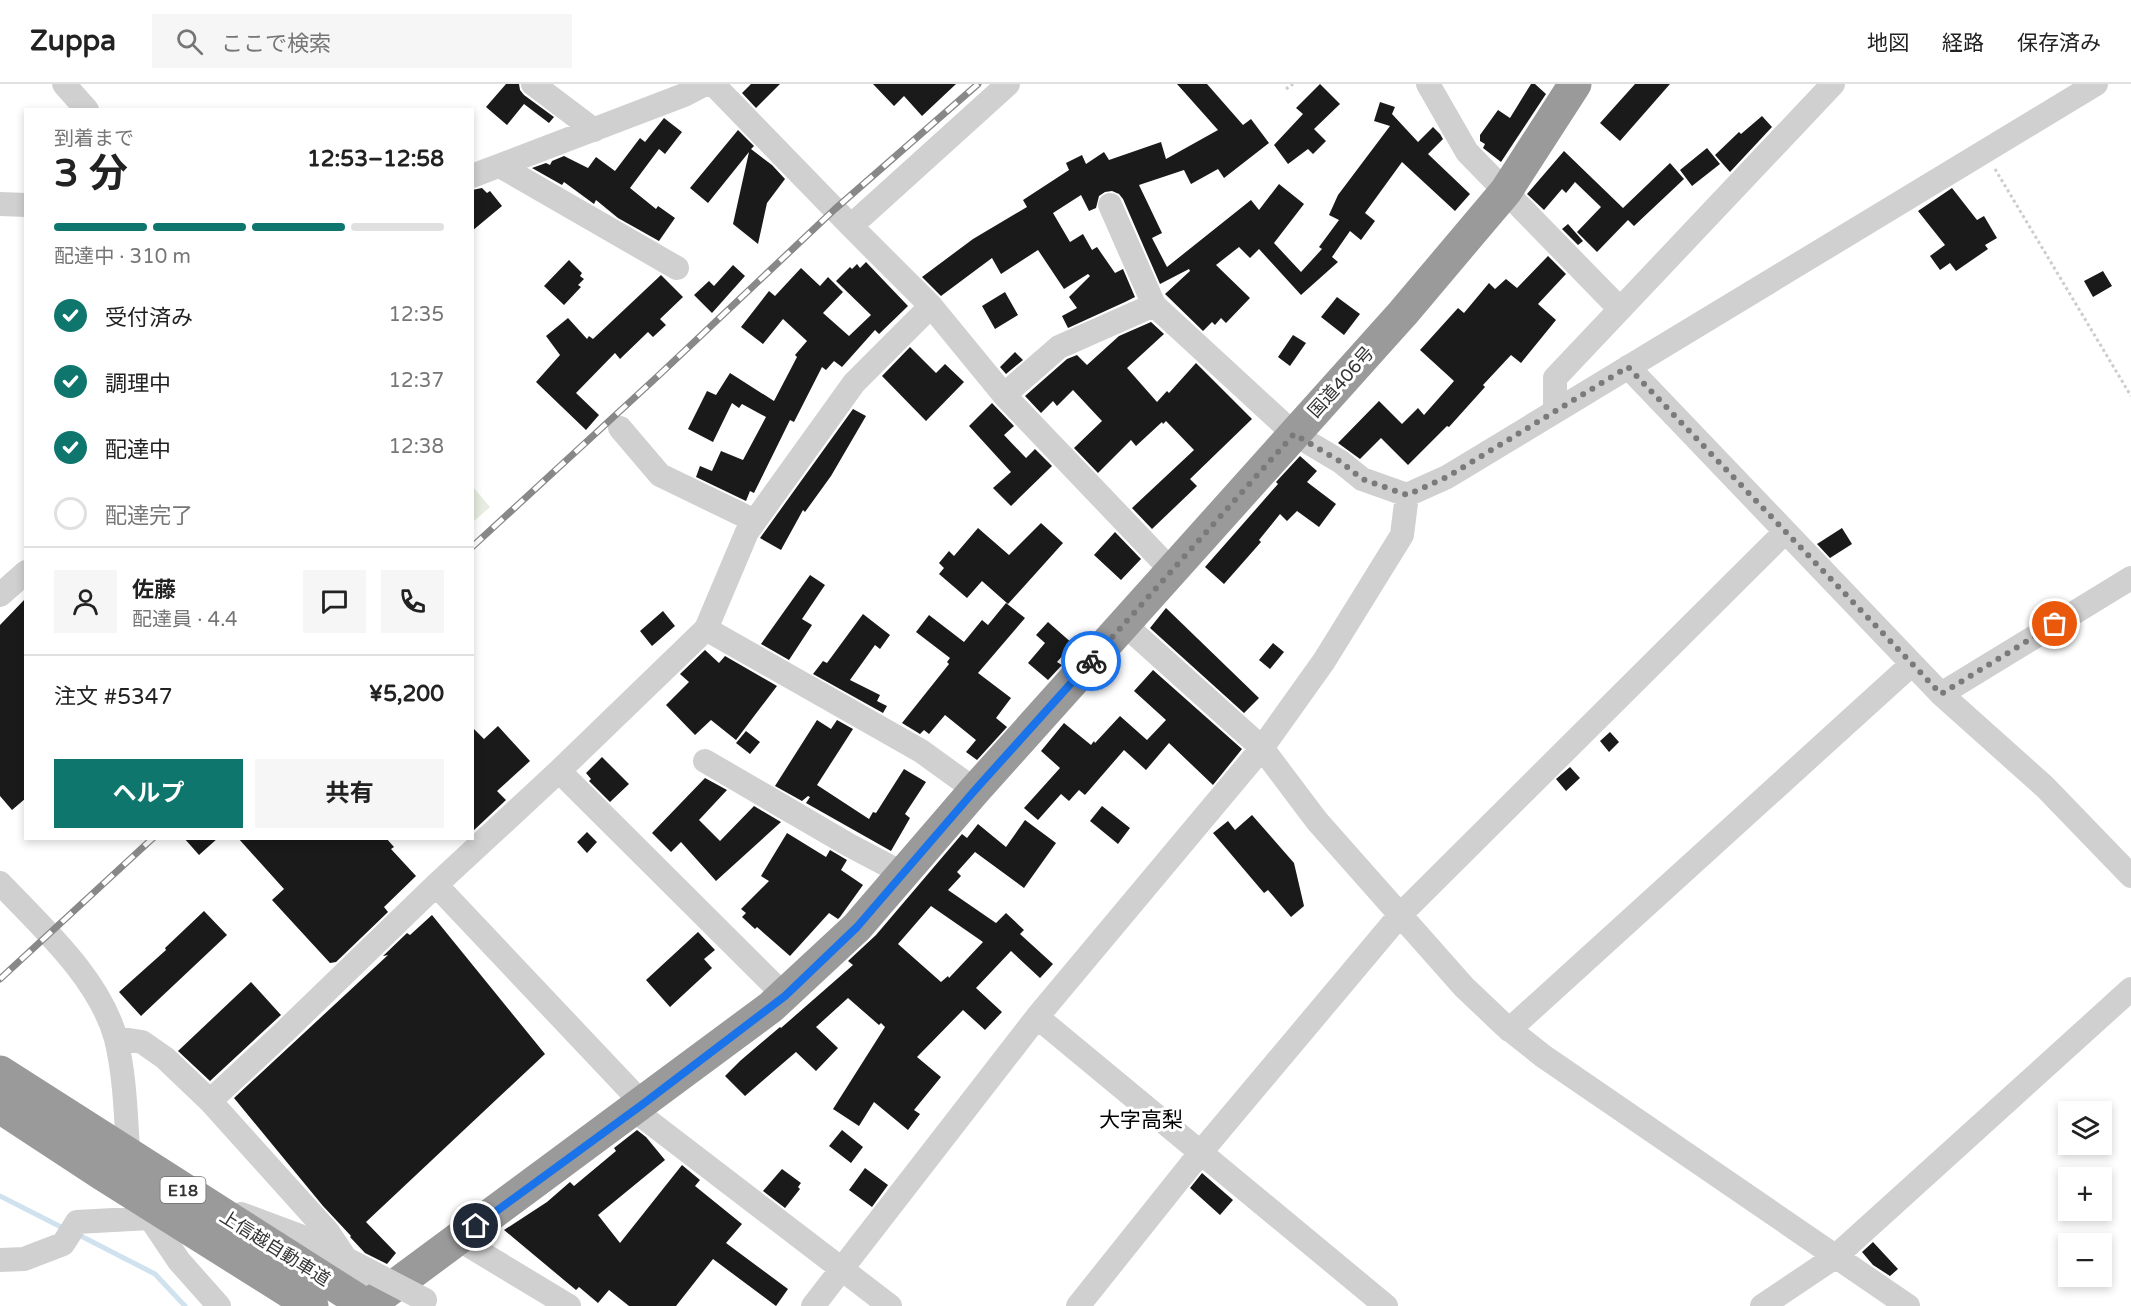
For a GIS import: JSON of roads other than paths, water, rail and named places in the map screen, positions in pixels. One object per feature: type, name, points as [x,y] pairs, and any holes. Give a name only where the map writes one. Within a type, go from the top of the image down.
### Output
[{"type":"highway","name":"国道406号","points":[[368,1304],[638,1107],[785,996],[857,927],[975,790],[1403,313],[1506,191],[1575,84]]},
{"type":"highway","name":"上信越自動車道","points":[[0,1072],[189,1194],[368,1304]]},
{"type":"highway","name":"上信越自動車道","points":[[0,1107],[312,1306]]},
{"type":"street","points":[[64,84],[85,108]]},
{"type":"street","points":[[533,84],[594,130]]},
{"type":"street","points":[[474,175],[684,95],[705,84]]},
{"type":"street","points":[[713,84],[932,306],[1004,395],[1172,571]]},
{"type":"street","points":[[851,226],[1008,84]]},
{"type":"street","points":[[1428,84],[1467,152],[1620,309]]},
{"type":"street","points":[[1555,411],[1555,378],[1833,84]]},
{"type":"street","points":[[1110,205],[1154,305],[1294,434],[1341,462],[1362,479],[1407,495],[1447,477],[2096,84]]},
{"type":"street","points":[[500,166],[677,268]]},
{"type":"street","points":[[0,204],[24,205]]},
{"type":"street","points":[[1004,395],[1059,347],[1154,305]]},
{"type":"street","points":[[210,1101],[706,629],[747,532],[854,383],[932,306]]},
{"type":"street","points":[[1628,367],[1941,694],[2045,787],[2131,876]]},
{"type":"street","points":[[620,428],[660,475],[755,521]]},
{"type":"street","points":[[813,1306],[1037,1017],[1262,748],[1324,661],[1402,535],[1407,495]]},
{"type":"street","points":[[1078,1306],[1201,1152],[1401,915],[1785,532]]},
{"type":"street","points":[[0,596],[24,574]]},
{"type":"street","points":[[1941,694],[2131,578]]},
{"type":"street","points":[[1124,624],[1262,748],[1317,821],[1464,987],[1509,1030],[1543,1056],[1908,1306]]},
{"type":"street","points":[[706,629],[921,751],[975,790]]},
{"type":"street","points":[[1509,1030],[1912,664]]},
{"type":"street","points":[[705,761],[903,874]]},
{"type":"street","points":[[559,771],[785,996]]},
{"type":"street","points":[[0,883],[64,952],[98,997],[116,1038],[123,1080],[130,1168],[142,1206],[178,1261],[219,1306]]},
{"type":"street","points":[[436,885],[638,1107],[890,1306]]},
{"type":"street","points":[[1762,1306],[1835,1257],[2131,989]]},
{"type":"street","points":[[1037,1017],[1386,1306]]},
{"type":"street","points":[[116,1038],[142,1042],[165,1058],[210,1101],[328,1232],[368,1304]]},
{"type":"street","points":[[189,1194],[308,1239],[430,1303]]},
{"type":"street","points":[[0,1260],[24,1258],[63,1244],[77,1222],[150,1218]]},
{"type":"street","points":[[458,1239],[569,1306]]},
{"type":"waterway","points":[[0,1196],[65,1229]]},
{"type":"waterway","points":[[77,1234],[155,1274],[185,1306]]},
{"type":"railway","points":[[474,545],[835,209],[978,84]]},
{"type":"railway","points":[[0,979],[151,840]]},
{"type":"district","name":"大字高梨","points":[[1141,1120]]}]
